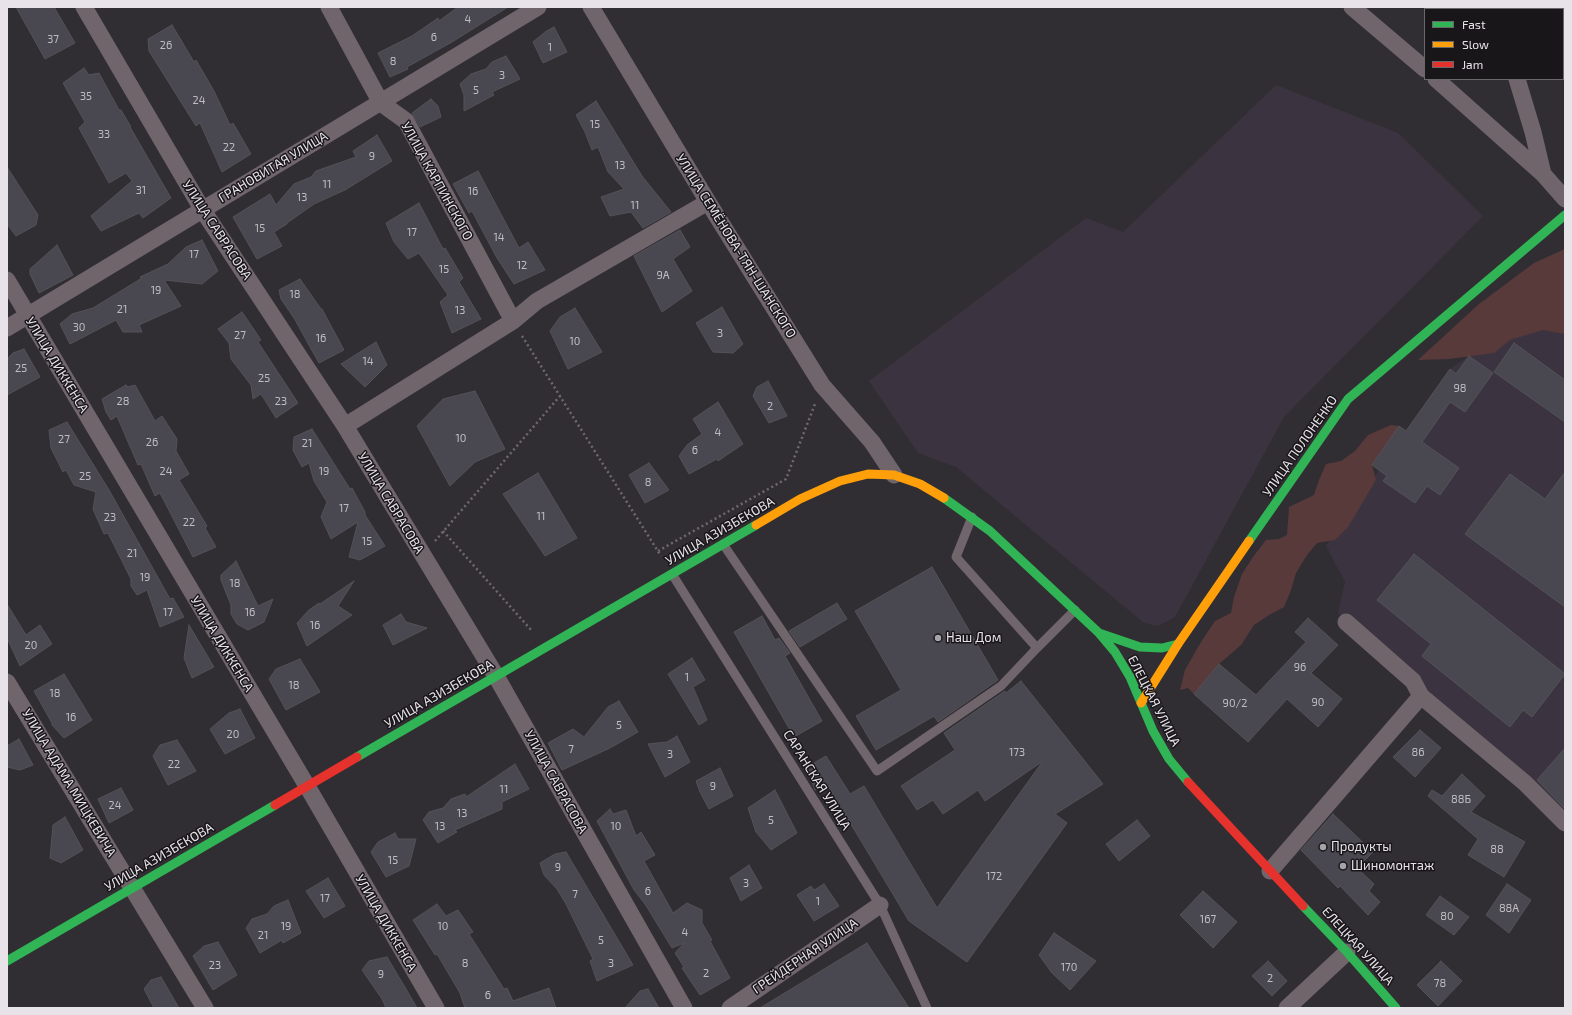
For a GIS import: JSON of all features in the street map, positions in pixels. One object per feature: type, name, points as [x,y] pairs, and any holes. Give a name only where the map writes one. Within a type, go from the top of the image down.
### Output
[{"type":"main road","name":"УЛИЦА ПОЛОНЕНКО","points":[[1141,703],[1178,644],[1348,400],[1565,215]]},
{"type":"main road","name":"УЛИЦА АЗИЗБЕКОВА","points":[[7,961],[800,500],[840,481],[868,474],[894,475]]},
{"type":"main road","name":"ЕЛЕЦКАЯ УЛИЦА","points":[[894,475],[920,484],[951,502],[990,531],[1099,633],[1115,652],[1130,677],[1152,731],[1169,759],[1198,794],[1347,952],[1396,1008]]},
{"type":"main road","points":[[1099,633],[1140,647],[1162,648],[1178,644]]},
{"type":"street","name":"УЛИЦА САВРАСОВА","points":[[84,7],[202,209],[345,426],[496,676],[684,1008]]},
{"type":"street","name":"УЛИЦА КАРПИНСКОГО","points":[[329,7],[381,103],[406,121],[513,321]]},
{"type":"street","name":"ГРАНОВИТАЯ УЛИЦА","points":[[7,328],[538,7]]},
{"type":"street","name":"УЛИЦА СЕМЁНОВА-ТЯН-ШАНСКОГО","points":[[591,7],[708,202],[822,385],[872,442],[894,475]]},
{"type":"street","points":[[1352,7],[1424,68]]},
{"type":"street","points":[[1437,80],[1543,174],[1565,199]]},
{"type":"street","points":[[1516,80],[1533,132],[1543,174]]},
{"type":"street","points":[[345,426],[513,321],[537,301],[708,202]]},
{"type":"street","name":"УЛИЦА ДИККЕНСА","points":[[7,280],[307,786],[436,1008]]},
{"type":"street","points":[[1346,622],[1413,681],[1421,696],[1525,783],[1565,823]]},
{"type":"street","name":"УЛИЦА АДАМА МИЦКЕВИЧА","points":[[7,682],[205,1008]]},
{"type":"street","points":[[1270,871],[1421,696]]},
{"type":"street","name":"ГРЕЙДЕРНАЯ УЛИЦА","points":[[730,1008],[880,905]]},
{"type":"street","points":[[1287,1008],[1347,952]]},
{"type":"lane","points":[[972,518],[956,557],[1037,648]]},
{"type":"lane","points":[[723,544],[877,771],[1001,686],[1076,610]]},
{"type":"lane","name":"САРАНСКАЯ УЛИЦА","points":[[672,574],[880,905],[927,1008]]},
{"type":"path","points":[[513,321],[672,574]]},
{"type":"path","points":[[658,551],[786,479],[822,385]]},
{"type":"path","points":[[422,555],[560,396]]},
{"type":"path","points":[[443,531],[546,647]]},
{"type":"shaded area","points":[[1276,85],[1398,133],[1483,216],[1284,417],[1175,617],[1158,626],[1144,623],[956,467],[918,453],[869,381],[1086,218],[1123,232]]},
{"type":"shaded area","points":[[1565,249],[1565,334],[1543,330],[1510,340],[1494,353],[1449,359],[1418,360],[1479,304],[1534,263]]},
{"type":"shaded area","points":[[1565,313],[1565,815],[1472,730],[1338,613],[1345,582],[1326,546],[1450,369],[1469,356]]},
{"type":"shaded area","points":[[1391,425],[1399,426],[1372,465],[1376,480],[1348,527],[1335,540],[1317,543],[1307,555],[1296,573],[1284,607],[1254,625],[1241,645],[1219,664],[1194,694],[1188,688],[1180,690],[1185,670],[1201,642],[1215,621],[1231,613],[1234,597],[1242,574],[1253,557],[1266,540],[1279,539],[1287,535],[1289,507],[1314,495],[1326,464],[1341,461],[1355,451],[1368,435]]},
{"type":"building","points":[[16,7],[54,7],[75,43],[45,59]]},
{"type":"building","points":[[458,7],[508,7],[452,42],[407,67],[408,69],[390,77],[378,53],[412,36],[438,18],[439,21]]},
{"type":"building","points":[[172,25],[194,62],[196,60],[214,91],[230,125],[233,123],[251,154],[222,172],[200,123],[196,126],[149,51],[148,39]]},
{"type":"building","points":[[554,27],[567,52],[543,63],[533,42]]},
{"type":"building","points":[[506,56],[520,79],[492,92],[494,95],[464,111],[464,95],[460,84],[471,74],[486,69],[492,62]]},
{"type":"building","points":[[84,68],[89,75],[99,73],[171,198],[143,218],[139,213],[101,231],[91,216],[132,181],[126,173],[109,183],[79,128],[85,122],[63,83]]},
{"type":"building","points":[[431,99],[438,106],[441,117],[420,127],[412,113]]},
{"type":"building","points":[[596,101],[642,176],[671,212],[643,228],[631,212],[610,216],[601,197],[624,189],[608,172],[598,147],[592,150],[576,115]]},
{"type":"building","points":[[377,135],[392,161],[345,190],[314,204],[274,232],[282,246],[257,259],[233,217],[270,194],[276,205],[294,184],[311,177],[316,171],[356,157],[353,151]]},
{"type":"building","points":[[7,167],[38,215],[36,225],[16,236],[7,224]]},
{"type":"building","points":[[478,171],[519,248],[528,242],[545,270],[514,284],[497,258],[472,211],[469,213],[453,184]]},
{"type":"building","points":[[419,203],[443,249],[445,248],[463,278],[459,282],[481,319],[452,333],[440,302],[448,295],[419,253],[408,259],[394,242],[386,223]]},
{"type":"building","points":[[680,230],[690,247],[673,259],[692,291],[662,312],[634,256]]},
{"type":"building","points":[[202,240],[218,271],[202,284],[164,280],[181,306],[139,325],[142,332],[123,332],[116,320],[70,344],[60,324],[72,314],[93,308],[142,278],[140,277],[168,264],[186,247]]},
{"type":"building","points":[[57,245],[73,275],[39,293],[30,274],[30,269]]},
{"type":"building","points":[[300,279],[322,309],[344,350],[319,363],[294,318],[281,299],[279,290]]},
{"type":"building","points":[[722,307],[743,344],[733,353],[713,352],[696,323]]},
{"type":"building","points":[[575,308],[602,352],[568,369],[550,331],[560,317]]},
{"type":"building","points":[[242,312],[261,340],[258,342],[298,403],[276,418],[261,394],[253,399],[251,385],[231,359],[229,343],[218,329]]},
{"type":"building","points":[[376,342],[387,365],[365,387],[341,364]]},
{"type":"building","points":[[1514,343],[1565,380],[1565,422],[1494,372]]},
{"type":"building","points":[[24,349],[40,377],[7,395],[7,359],[13,353]]},
{"type":"building","points":[[1469,356],[1493,373],[1465,412],[1450,402],[1422,442],[1459,468],[1440,495],[1427,486],[1415,503],[1383,481],[1387,476],[1372,465],[1399,426],[1406,431],[1450,369],[1456,374]]},
{"type":"building","points":[[768,381],[787,416],[769,423],[753,396],[757,387]]},
{"type":"building","points":[[126,385],[128,387],[135,385],[155,421],[162,416],[177,439],[176,451],[189,474],[179,480],[207,526],[205,528],[216,547],[193,557],[160,493],[155,496],[141,464],[138,465],[117,416],[111,420],[106,412],[102,399]]},
{"type":"building","points":[[475,391],[505,449],[475,462],[450,486],[417,426],[443,399]]},
{"type":"building","points":[[718,402],[743,444],[718,461],[717,459],[689,474],[679,456],[687,445],[702,434],[693,419]]},
{"type":"building","points":[[67,422],[109,490],[170,599],[173,598],[184,617],[160,627],[147,590],[137,595],[131,586],[131,579],[108,533],[104,534],[93,509],[96,492],[74,485],[66,470],[63,472],[51,448],[49,430]]},
{"type":"building","points":[[312,429],[350,489],[352,488],[365,512],[365,515],[385,546],[360,560],[349,557],[358,522],[331,539],[321,517],[327,502],[314,481],[309,463],[302,467],[293,450],[294,437]]},
{"type":"building","points":[[649,463],[669,490],[645,503],[629,475]]},
{"type":"building","points":[[1565,472],[1565,607],[1465,534],[1510,474],[1545,499]]},
{"type":"building","points":[[538,473],[577,538],[545,556],[503,494]]},
{"type":"building","points":[[1414,554],[1565,674],[1532,717],[1523,710],[1510,727],[1422,656],[1431,644],[1377,600]]},
{"type":"building","points":[[236,561],[258,606],[273,599],[264,622],[248,630],[237,624],[231,614],[231,605],[221,580],[221,575]]},
{"type":"building","points":[[932,567],[998,680],[938,722],[934,716],[876,750],[856,716],[901,690],[855,611]]},
{"type":"building","points":[[354,581],[338,606],[352,615],[307,646],[297,623],[309,610]]},
{"type":"building","points":[[837,603],[847,619],[800,647],[789,631]]},
{"type":"building","points":[[7,604],[26,635],[40,625],[52,644],[20,666],[7,638]]},
{"type":"building","points":[[401,614],[406,622],[427,628],[393,645],[383,625]]},
{"type":"building","points":[[762,616],[775,640],[779,638],[790,653],[785,656],[822,721],[794,737],[734,632]]},
{"type":"building","points":[[1308,618],[1338,645],[1311,673],[1342,699],[1318,727],[1287,699],[1248,742],[1194,694],[1219,664],[1256,695],[1306,642],[1295,632]]},
{"type":"building","points":[[189,625],[214,667],[192,678],[184,658]]},
{"type":"building","points":[[692,658],[705,680],[693,687],[707,720],[699,725],[668,674]]},
{"type":"building","points":[[300,659],[320,692],[286,710],[269,679],[276,669]]},
{"type":"building","points":[[64,674],[92,720],[64,738],[52,725],[34,691]]},
{"type":"building","points":[[1021,681],[1103,784],[1055,814],[1067,823],[967,962],[909,921],[827,784],[815,790],[808,771],[816,766],[814,763],[826,756],[850,794],[864,786],[937,908],[1043,761],[985,801],[978,790],[943,814],[933,800],[917,810],[901,786],[955,750],[944,733],[1005,691],[1006,693]]},
{"type":"building","points":[[619,701],[638,732],[610,748],[562,770],[548,743],[573,729],[584,737],[608,707]]},
{"type":"building","points":[[240,709],[255,738],[225,754],[210,729],[229,713]]},
{"type":"building","points":[[1420,730],[1441,748],[1415,777],[1393,757]]},
{"type":"building","points":[[677,736],[690,762],[665,777],[648,744],[667,742]]},
{"type":"building","points":[[19,739],[33,765],[20,770],[7,767],[7,746]]},
{"type":"building","points":[[177,740],[196,771],[168,785],[153,756],[160,745]]},
{"type":"building","points":[[1565,748],[1565,809],[1537,780]]},
{"type":"building","points":[[515,764],[529,789],[502,802],[502,809],[455,830],[457,832],[438,843],[423,820],[429,812],[443,808],[451,799],[465,794],[466,797]]},
{"type":"building","points":[[720,768],[733,796],[709,809],[696,781]]},
{"type":"building","points":[[1462,774],[1485,796],[1471,812],[1525,842],[1504,877],[1468,855],[1478,839],[1428,796],[1432,790],[1442,796]]},
{"type":"building","points":[[121,788],[133,810],[109,823],[98,799]]},
{"type":"building","points":[[775,790],[797,833],[771,850],[756,832],[748,808]]},
{"type":"building","points":[[610,809],[613,814],[626,810],[636,836],[641,832],[655,855],[644,861],[673,913],[687,903],[702,910],[702,923],[730,978],[700,995],[682,968],[684,967],[675,953],[684,943],[672,948],[645,904],[634,890],[597,821]]},
{"type":"building","points":[[1333,814],[1373,852],[1357,868],[1374,884],[1369,891],[1380,902],[1368,915],[1340,886],[1338,888],[1301,850]]},
{"type":"building","points":[[65,817],[83,850],[61,863],[50,858],[53,825]]},
{"type":"building","points":[[1137,820],[1150,836],[1119,861],[1106,844]]},
{"type":"building","points":[[395,833],[398,839],[416,839],[409,866],[386,877],[371,852],[378,842]]},
{"type":"building","points":[[566,852],[633,965],[597,981],[590,961],[593,959],[566,904],[557,889],[544,875],[540,863],[555,854]]},
{"type":"building","points":[[749,865],[762,888],[741,901],[730,878]]},
{"type":"building","points":[[328,878],[345,906],[324,918],[306,891]]},
{"type":"building","points":[[824,884],[839,906],[814,921],[797,895],[811,886],[814,890]]},
{"type":"building","points":[[1507,884],[1531,900],[1509,933],[1486,915]]},
{"type":"building","points":[[1203,891],[1237,922],[1213,948],[1180,915]]},
{"type":"building","points":[[1440,896],[1469,917],[1454,935],[1426,915]]},
{"type":"building","points":[[288,900],[301,933],[283,943],[282,940],[260,953],[246,928],[252,919],[267,914],[274,906]]},
{"type":"building","points":[[437,904],[446,916],[458,910],[473,932],[469,934],[504,989],[507,988],[513,1001],[549,988],[556,1008],[465,1008],[460,993],[437,954],[435,955],[413,920]]},
{"type":"building","points":[[1054,933],[1096,961],[1070,990],[1052,973],[1039,955]]},
{"type":"building","points":[[218,942],[237,975],[213,990],[193,956],[204,946]]},
{"type":"building","points":[[867,943],[909,1008],[760,1008]]},
{"type":"building","points":[[387,957],[417,1008],[386,1008],[382,999],[362,970],[369,961]]},
{"type":"building","points":[[1268,961],[1287,981],[1272,996],[1252,976]]},
{"type":"building","points":[[1441,961],[1462,981],[1438,1006],[1417,985]]},
{"type":"building","points":[[161,977],[179,1008],[154,1008],[144,989],[151,980]]},
{"type":"building","points":[[648,989],[659,1008],[625,1008],[640,991]]},
{"type":"traffic: fast","points":[[1249,541],[1348,399],[1565,215]]},
{"type":"traffic: fast","points":[[944,498],[990,531],[1099,633],[1115,652],[1130,677],[1153,731],[1169,759],[1188,782]]},
{"type":"traffic: fast","points":[[357,757],[756,525]]},
{"type":"traffic: fast","points":[[1099,633],[1140,647],[1162,648],[1178,644]]},
{"type":"traffic: fast","points":[[7,961],[275,805]]},
{"type":"traffic: fast","points":[[1303,906],[1347,952],[1396,1008]]},
{"type":"traffic: slow","points":[[756,525],[800,499],[840,481],[868,474],[894,475],[920,484],[944,498]]},
{"type":"traffic: slow","points":[[1141,703],[1178,644],[1249,541]]},
{"type":"traffic: jam","points":[[275,805],[357,757]]},
{"type":"traffic: jam","points":[[1188,782],[1303,906]]},
{"type":"place","name":"Наш Дом","points":[[938,638]]},
{"type":"place","name":"Продукты","points":[[1323,847]]},
{"type":"place","name":"Шиномонтаж","points":[[1343,866]]}]
